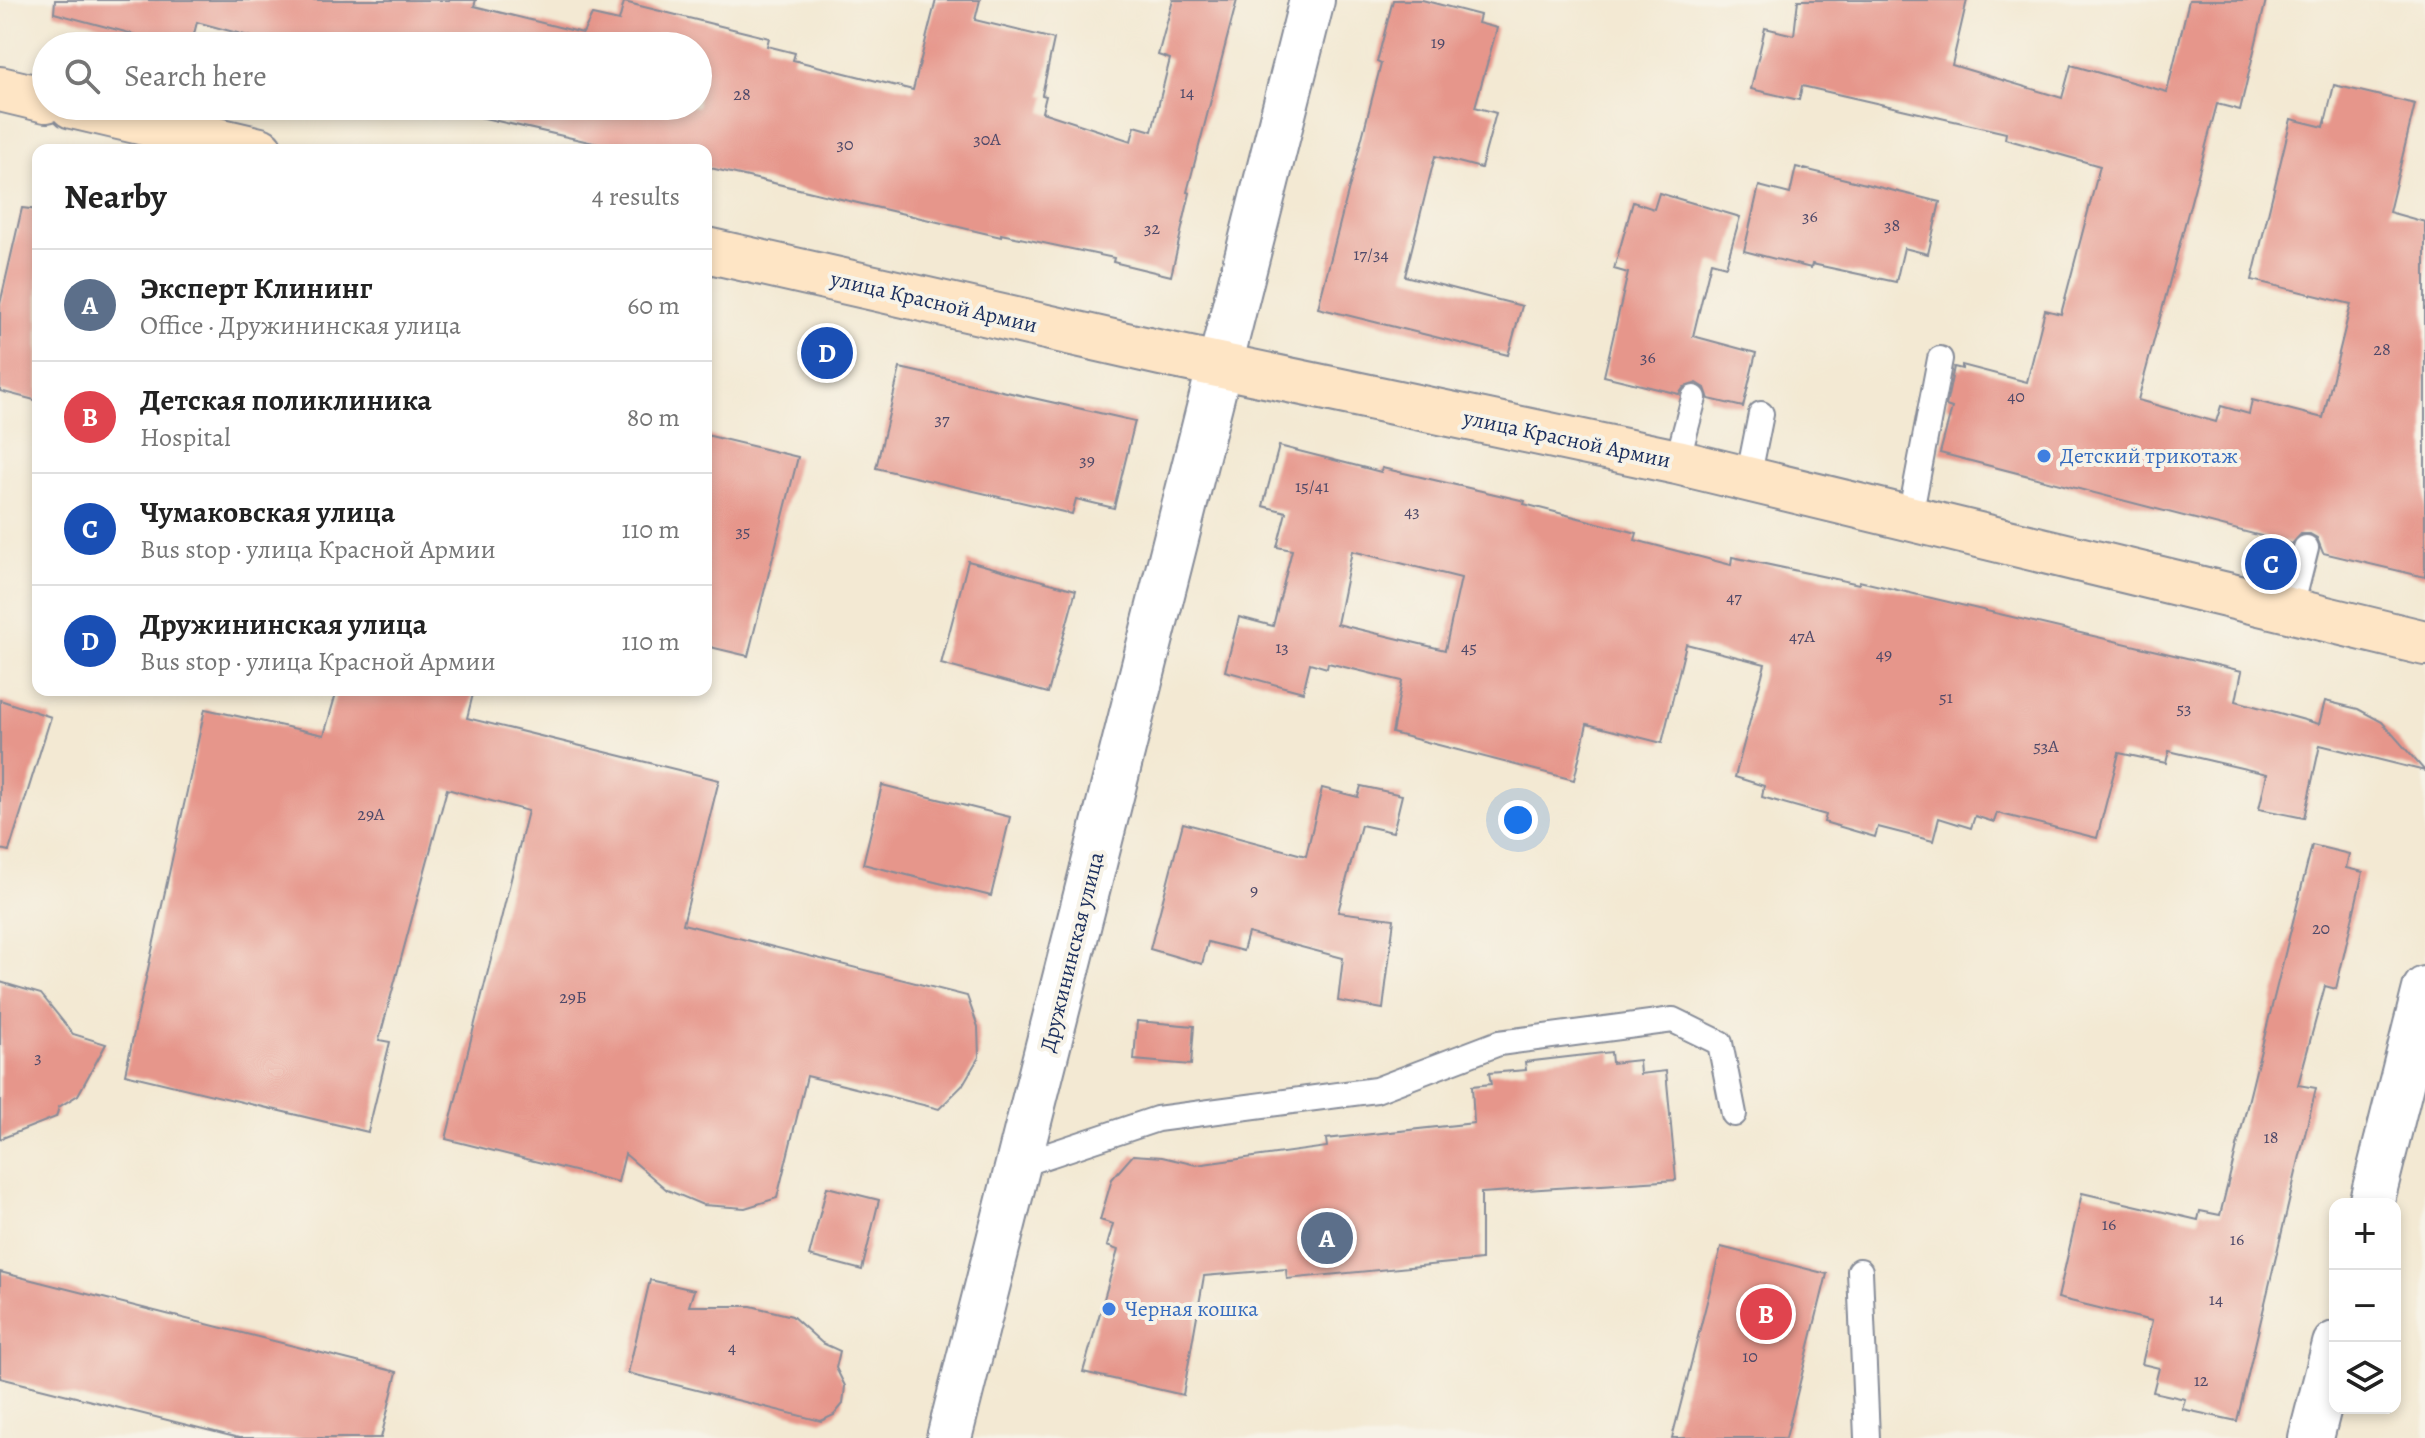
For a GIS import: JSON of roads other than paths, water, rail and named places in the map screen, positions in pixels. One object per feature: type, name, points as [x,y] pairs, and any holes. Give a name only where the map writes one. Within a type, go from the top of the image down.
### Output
[{"type":"main road","points":[[0,89],[32,97]]},
{"type":"main road","points":[[132,120],[234,144]]},
{"type":"main road","name":"улица Красной Армии","points":[[712,251],[1219,365],[1677,462],[2425,643]]},
{"type":"street","name":"Дружининская улица","points":[[949,1438],[1312,0]]},
{"type":"street","points":[[2373,1198],[2419,1036],[2425,989]]},
{"type":"street","points":[[2311,1438],[2329,1368]]},
{"type":"lane","points":[[1910,517],[1940,359]]},
{"type":"lane","points":[[1677,462],[1694,398]]},
{"type":"lane","points":[[1748,479],[1761,414]]},
{"type":"lane","points":[[2290,612],[2306,548]]},
{"type":"lane","points":[[1019,1165],[1157,1119],[1376,1090],[1499,1043],[1673,1020],[1720,1043],[1734,1114]]},
{"type":"lane","points":[[1860,1271],[1867,1438]]},
{"type":"place","name":"Дружининская улица","points":[[827,353]]},
{"type":"place","name":"Детский трикотаж","points":[[2044,456]]},
{"type":"place","name":"Чумаковская улица","points":[[2271,564]]},
{"type":"place","name":"Эксперт Клининг","points":[[1327,1238]]},
{"type":"place","name":"Черная кошка","points":[[1109,1309]]},
{"type":"place","name":"Детская поликлиника","points":[[1766,1314]]}]
